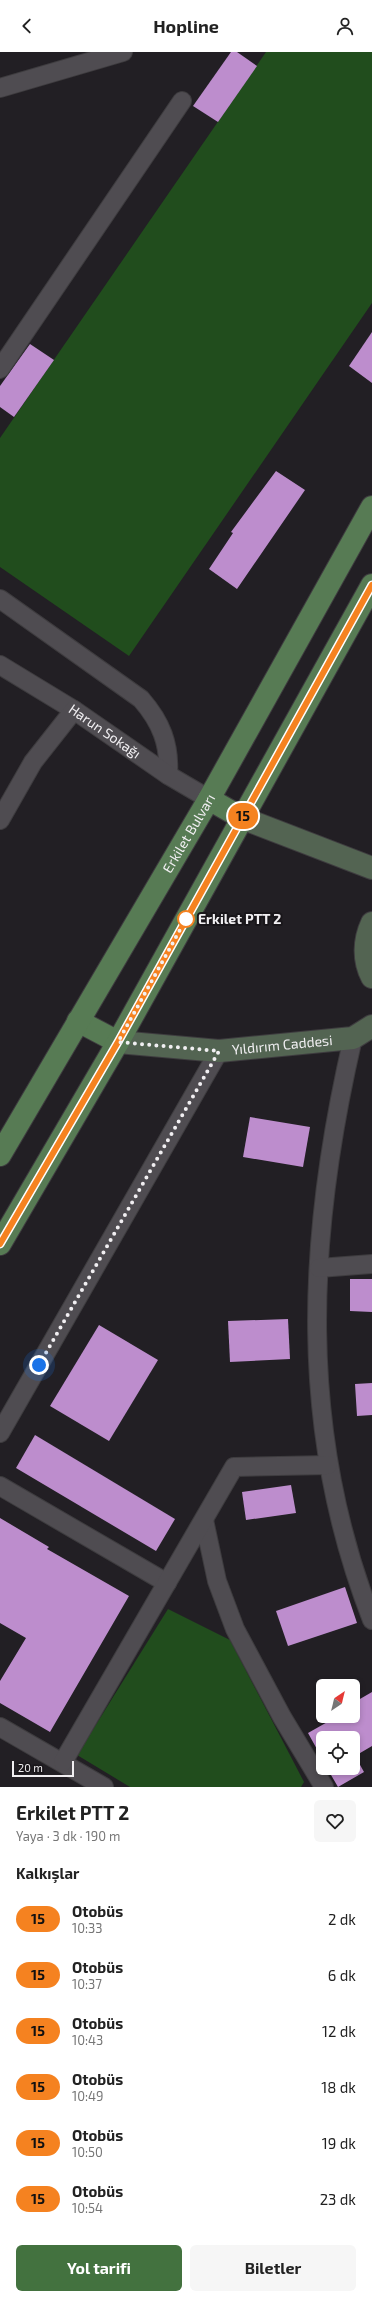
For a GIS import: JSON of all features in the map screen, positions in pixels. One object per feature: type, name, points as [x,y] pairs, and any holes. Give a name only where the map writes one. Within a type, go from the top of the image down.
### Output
[{"type":"main road","name":"Erkilet Bulvarı","points":[[0,1155],[209,799],[372,507]]},
{"type":"main road","points":[[0,1244],[118,1042],[372,585]]},
{"type":"main road","points":[[209,799],[242,818]]},
{"type":"main road","points":[[78,1021],[118,1042]]},
{"type":"street","points":[[0,88],[123,52]]},
{"type":"street","points":[[0,369],[182,102]]},
{"type":"street","points":[[0,599],[141,699],[153,712],[162,729],[167,745],[168,774]]},
{"type":"street","name":"Harun Sokağı","points":[[0,665],[74,710],[168,774],[209,799]]},
{"type":"street","points":[[0,820],[33,762],[74,710]]},
{"type":"street","points":[[242,818],[372,868]]},
{"type":"street","points":[[372,923],[367,936],[365,952],[372,977]]},
{"type":"street","name":"Yıldırım Caddesi","points":[[118,1042],[219,1051],[353,1038],[372,1026]]},
{"type":"street","points":[[353,1038],[342,1085],[326,1181],[319,1268],[317,1347],[322,1418],[328,1465],[346,1548],[372,1620]]},
{"type":"street","points":[[0,1433],[219,1051]]},
{"type":"street","points":[[319,1268],[372,1264]]},
{"type":"street","points":[[63,1762],[234,1467],[328,1465]]},
{"type":"street","points":[[0,1486],[167,1583]]},
{"type":"street","points":[[204,1520],[217,1581],[235,1629],[282,1717],[324,1787]]},
{"type":"street","points":[[0,1727],[104,1787]]},
{"type":"green space","points":[[266,52],[372,52],[372,303],[129,656],[0,567],[0,438]]},
{"type":"green space","points":[[168,1609],[230,1640],[304,1782],[301,1787],[130,1787],[77,1755]]},
{"type":"building","points":[[231,52],[237,52],[257,66],[218,122],[193,106]]},
{"type":"building","points":[[372,332],[372,383],[349,366]]},
{"type":"building","points":[[30,344],[54,360],[14,417],[0,407],[0,386]]},
{"type":"building","points":[[276,471],[305,490],[237,589],[209,569],[233,533],[231,532]]},
{"type":"building","points":[[250,1117],[310,1127],[303,1167],[243,1157]]},
{"type":"building","points":[[350,1279],[372,1279],[372,1312],[350,1311]]},
{"type":"building","points":[[288,1319],[290,1359],[230,1362],[228,1321]]},
{"type":"building","points":[[99,1325],[158,1360],[109,1441],[50,1406]]},
{"type":"building","points":[[372,1383],[372,1415],[357,1416],[355,1384]]},
{"type":"building","points":[[35,1435],[175,1519],[156,1551],[16,1468]]},
{"type":"building","points":[[291,1485],[296,1513],[246,1520],[242,1492]]},
{"type":"building","points":[[0,1518],[49,1547],[47,1549],[129,1596],[50,1732],[0,1703],[0,1681],[26,1638],[0,1623]]},
{"type":"building","points":[[345,1587],[357,1623],[288,1646],[276,1611]]},
{"type":"building","points":[[372,1692],[372,1746],[360,1753],[360,1731],[316,1731],[316,1747],[308,1733],[326,1723],[360,1723],[360,1699]]},
{"type":"building","points":[[360,1765],[364,1772],[360,1774]]},
{"type":"building","points":[[331,1775],[359,1775],[338,1787]]},
{"type":"bus line","name":"15","points":[[0,1244],[118,1042],[372,585]]},
{"type":"place","name":"Erkilet PTT 2","points":[[186,919]]},
{"type":"route","points":[[39,1365],[219,1051],[118,1042],[186,919]]}]
